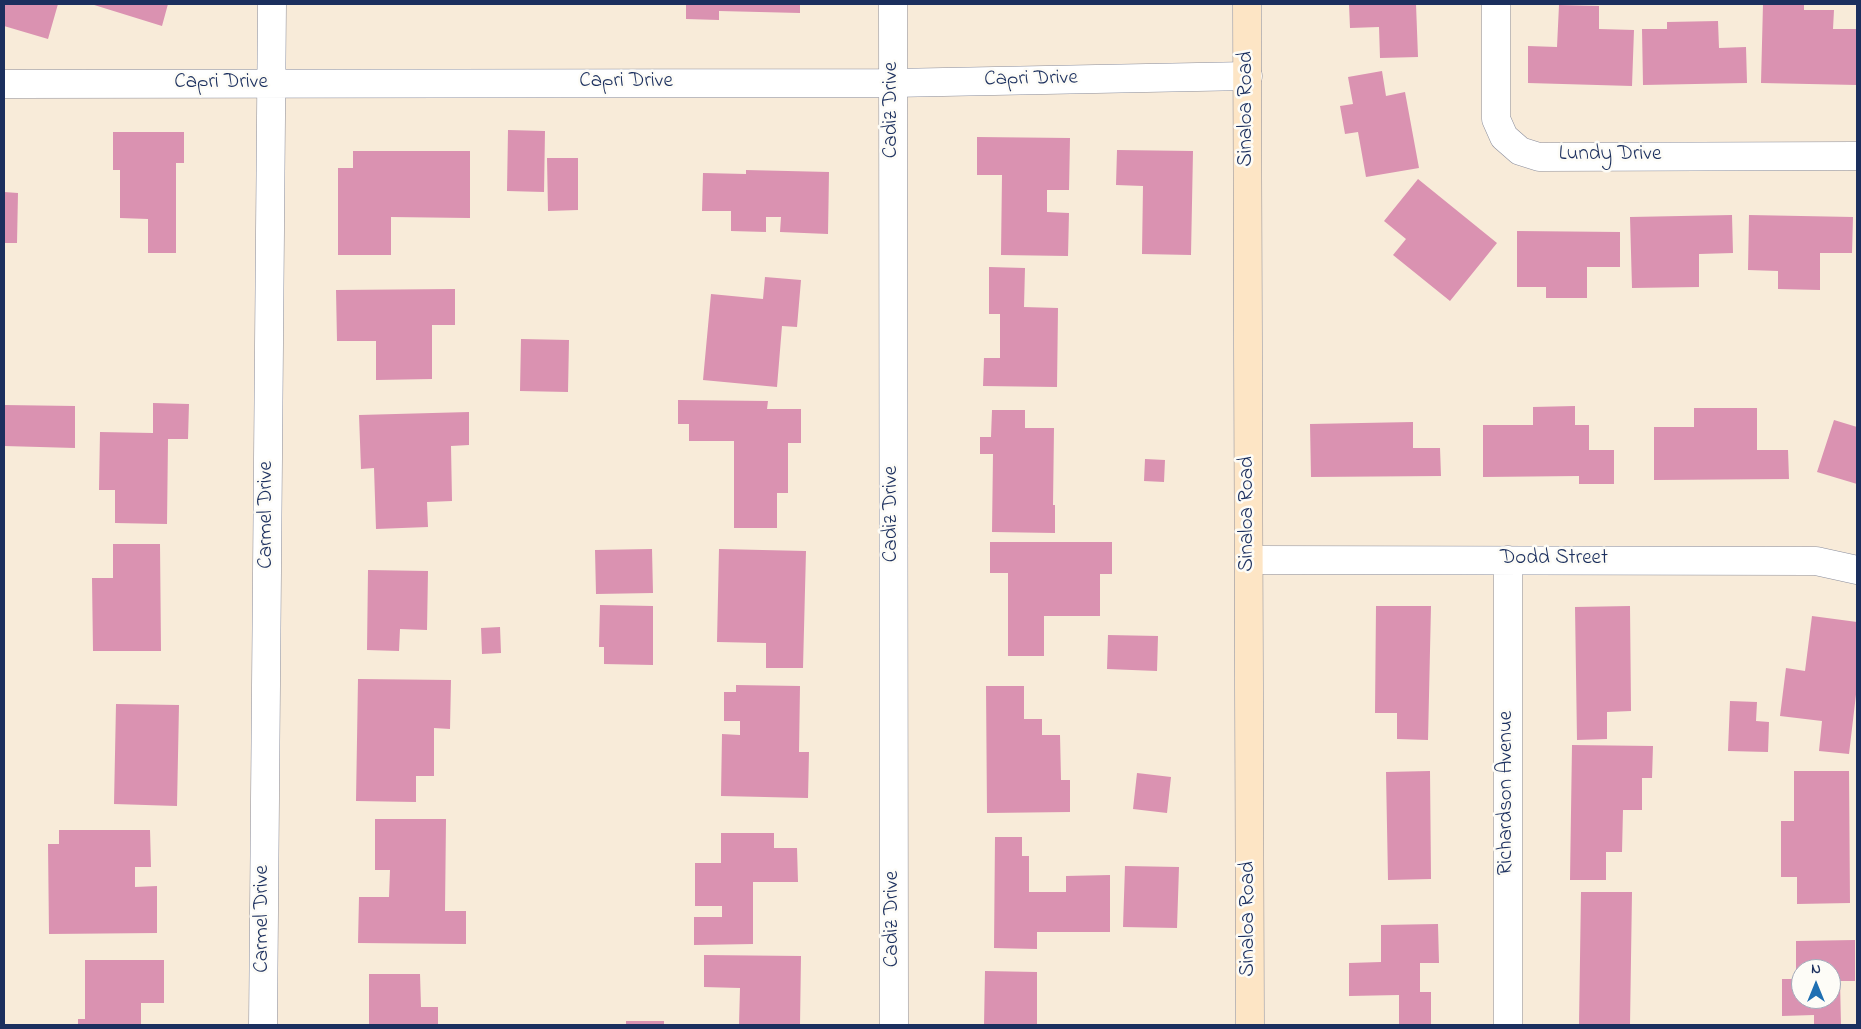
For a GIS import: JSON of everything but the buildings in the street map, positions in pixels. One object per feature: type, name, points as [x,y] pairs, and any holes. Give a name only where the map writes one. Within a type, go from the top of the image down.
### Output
[{"type":"street","name":"Carmel Drive","points":[[264,1025],[272,4]]},
{"type":"street","name":"Cadiz Drive","points":[[893,4],[894,1025]]},
{"type":"street","name":"Sinaloa Road","points":[[1247,4],[1250,1025]]},
{"type":"street","name":"Lundy Drive","points":[[1496,4],[1496,119],[1504,137],[1520,151],[1539,157],[1857,156]]},
{"type":"street","name":"Capri Drive","points":[[4,84],[893,83],[1248,76]]},
{"type":"street","name":"Dodd Street","points":[[1250,560],[1816,561],[1857,570]]},
{"type":"street","name":"Richardson Avenue","points":[[1508,560],[1508,1025]]}]
